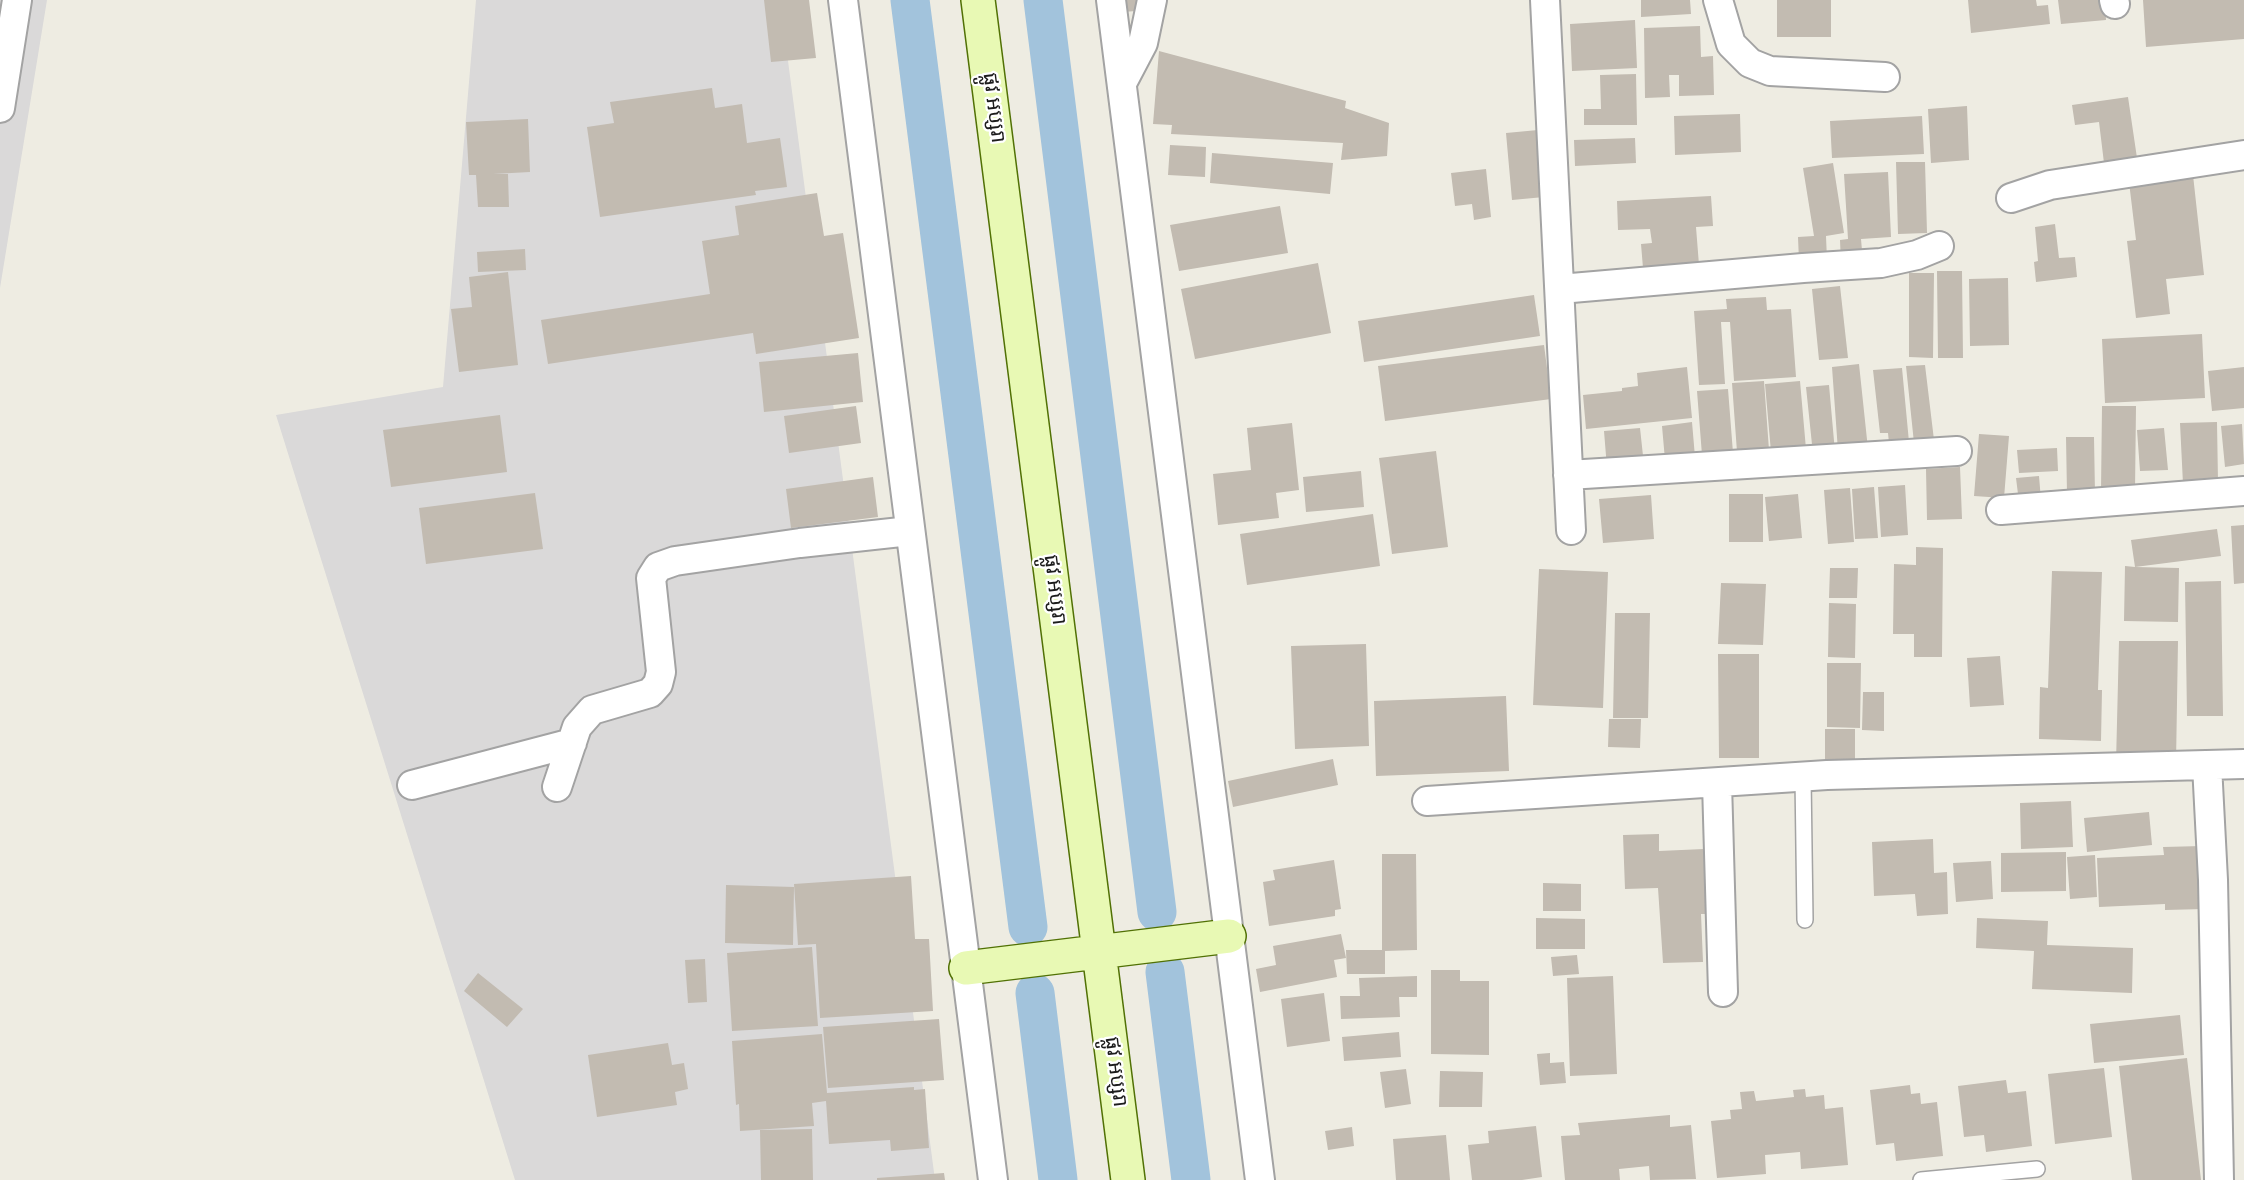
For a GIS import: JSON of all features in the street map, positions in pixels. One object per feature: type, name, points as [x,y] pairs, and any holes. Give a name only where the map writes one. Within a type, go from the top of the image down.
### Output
[{"type":"main road","name":"ផ្លូវ អប្សរា","points":[[978,0],[1128,1180]]},
{"type":"main road","points":[[966,968],[1229,936]]},
{"type":"street","points":[[0,108],[17,0]]},
{"type":"street","points":[[843,0],[993,1180]]},
{"type":"street","points":[[1111,0],[1260,1180]]},
{"type":"street","points":[[1122,82],[1143,43],[1152,0]]},
{"type":"street","points":[[1545,0],[1571,530]]},
{"type":"street","points":[[1718,0],[1731,44],[1750,63],[1770,71],[1885,77]]},
{"type":"street","points":[[2011,198],[2050,185],[2244,155]]},
{"type":"street","points":[[1560,289],[1881,263],[1917,255],[1939,246]]},
{"type":"street","points":[[1569,475],[1957,451]]},
{"type":"street","points":[[2001,510],[2244,491]]},
{"type":"street","points":[[557,787],[577,727],[592,710],[650,693],[658,684],[661,672],[651,578],[658,567],[675,561],[800,543],[910,531]]},
{"type":"street","points":[[412,785],[572,743]]},
{"type":"street","points":[[1427,801],[1803,777],[2244,764]]},
{"type":"street","points":[[2207,765],[2213,880],[2219,1180]]},
{"type":"street","points":[[1717,783],[1723,992]]},
{"type":"lane","points":[[1803,777],[1805,920]]},
{"type":"lane","points":[[1921,1180],[2037,1169]]},
{"type":"shaded area","points":[[0,0],[47,0],[0,288]]},
{"type":"shaded area","points":[[476,0],[780,0],[935,1180],[515,1180],[276,415],[443,387]]},
{"type":"building","points":[[764,0],[809,0],[816,58],[771,62]]},
{"type":"building","points":[[1121,0],[1140,0],[1136,11],[1123,12]]},
{"type":"building","points":[[1641,0],[1690,0],[1691,14],[1641,17]]},
{"type":"building","points":[[1777,0],[1831,0],[1831,37],[1777,37]]},
{"type":"building","points":[[1968,0],[2036,0],[2037,6],[2048,5],[2050,24],[1971,33]]},
{"type":"building","points":[[2058,0],[2105,0],[2106,20],[2061,24]]},
{"type":"building","points":[[2143,0],[2244,0],[2244,39],[2146,47]]},
{"type":"building","points":[[1635,20],[1637,68],[1572,71],[1570,24]]},
{"type":"building","points":[[1700,26],[1701,57],[1713,56],[1714,95],[1679,96],[1679,75],[1669,75],[1670,97],[1645,98],[1644,28]]},
{"type":"building","points":[[1159,51],[1346,101],[1345,108],[1389,123],[1387,156],[1341,160],[1343,143],[1171,134],[1172,125],[1153,124]]},
{"type":"building","points":[[1636,74],[1637,125],[1584,125],[1584,109],[1601,109],[1600,75]]},
{"type":"building","points":[[712,88],[715,108],[742,104],[747,143],[780,138],[787,187],[755,191],[756,195],[600,217],[587,127],[614,123],[610,102]]},
{"type":"building","points":[[2128,97],[2137,158],[2104,163],[2099,122],[2075,125],[2072,105]]},
{"type":"building","points":[[1967,106],[1969,160],[1931,163],[1928,109]]},
{"type":"building","points":[[1740,114],[1741,152],[1675,155],[1674,116]]},
{"type":"building","points":[[1922,116],[1924,154],[1832,158],[1830,121]]},
{"type":"building","points":[[528,119],[530,172],[493,174],[508,174],[509,207],[478,207],[476,175],[469,175],[466,122]]},
{"type":"building","points":[[1538,130],[1544,197],[1512,200],[1506,133]]},
{"type":"building","points":[[1635,138],[1636,163],[1575,166],[1574,140]]},
{"type":"building","points":[[1170,145],[1206,147],[1205,177],[1168,175]]},
{"type":"building","points":[[1212,153],[1333,163],[1330,194],[1210,183]]},
{"type":"building","points":[[1896,162],[1925,162],[1927,233],[1898,234]]},
{"type":"building","points":[[1833,163],[1844,233],[1826,236],[1827,260],[1799,261],[1798,237],[1814,236],[1803,168]]},
{"type":"building","points":[[1486,169],[1491,217],[1474,220],[1472,204],[1455,206],[1451,173]]},
{"type":"building","points":[[1888,172],[1891,237],[1861,239],[1863,262],[1841,264],[1840,240],[1848,239],[1844,174]]},
{"type":"building","points":[[2193,175],[2204,275],[2166,279],[2170,314],[2136,318],[2127,241],[2136,240],[2129,182]]},
{"type":"building","points":[[817,193],[824,236],[843,233],[859,338],[756,354],[753,333],[548,364],[541,320],[710,294],[702,241],[739,235],[735,206]]},
{"type":"building","points":[[1711,196],[1713,226],[1696,227],[1699,265],[1643,268],[1641,244],[1652,243],[1650,229],[1618,230],[1617,201]]},
{"type":"building","points":[[1280,206],[1288,253],[1179,271],[1170,225]]},
{"type":"building","points":[[2055,224],[2059,258],[2075,257],[2077,277],[2036,282],[2034,262],[2038,261],[2035,227]]},
{"type":"building","points":[[525,249],[526,270],[478,272],[477,252]]},
{"type":"building","points":[[1318,263],[1331,333],[1195,359],[1181,289]]},
{"type":"building","points":[[1937,271],[1962,271],[1963,358],[1938,358]]},
{"type":"building","points":[[508,272],[518,365],[459,372],[451,309],[472,307],[469,277]]},
{"type":"building","points":[[1909,273],[1934,273],[1933,358],[1909,357]]},
{"type":"building","points":[[2008,278],[2009,345],[1970,346],[1969,279]]},
{"type":"building","points":[[1840,286],[1848,358],[1819,360],[1812,289]]},
{"type":"building","points":[[1534,295],[1540,336],[1364,362],[1358,321]]},
{"type":"building","points":[[1766,297],[1767,310],[1791,309],[1796,377],[1734,381],[1730,322],[1721,322],[1725,384],[1699,385],[1694,311],[1727,309],[1726,299]]},
{"type":"building","points":[[2202,334],[2205,398],[2105,403],[2102,339]]},
{"type":"building","points":[[1544,345],[1551,399],[1385,421],[1378,366]]},
{"type":"building","points":[[858,353],[863,402],[764,412],[759,362]]},
{"type":"building","points":[[1859,364],[1868,449],[1838,451],[1832,367]]},
{"type":"building","points":[[1925,365],[1934,440],[1914,443],[1906,366]]},
{"type":"building","points":[[1687,367],[1692,418],[1586,429],[1583,395],[1622,391],[1622,388],[1638,386],[1637,373]]},
{"type":"building","points":[[2244,367],[2244,408],[2212,411],[2208,371]]},
{"type":"building","points":[[1902,368],[1909,442],[1889,443],[1888,433],[1880,433],[1873,370]]},
{"type":"building","points":[[1764,381],[1769,450],[1737,452],[1732,383]]},
{"type":"building","points":[[1800,381],[1806,449],[1771,452],[1765,384]]},
{"type":"building","points":[[1829,385],[1835,452],[1813,454],[1806,387]]},
{"type":"building","points":[[1728,389],[1733,453],[1702,455],[1697,391]]},
{"type":"building","points":[[856,406],[861,443],[789,453],[784,416]]},
{"type":"building","points":[[2102,406],[2136,406],[2135,491],[2101,491]]},
{"type":"building","points":[[500,415],[507,472],[391,487],[383,430]]},
{"type":"building","points":[[1692,422],[1695,457],[1665,460],[1662,426]]},
{"type":"building","points":[[2217,422],[2218,482],[2183,484],[2180,423]]},
{"type":"building","points":[[1292,423],[1299,490],[1276,493],[1279,518],[1218,525],[1213,474],[1251,470],[1247,428]]},
{"type":"building","points":[[2242,424],[2244,464],[2225,467],[2221,426]]},
{"type":"building","points":[[1640,428],[1644,465],[1607,468],[1604,431]]},
{"type":"building","points":[[2164,428],[2168,470],[2140,471],[2137,430]]},
{"type":"building","points":[[1979,434],[2009,436],[2004,498],[1974,496]]},
{"type":"building","points":[[2066,437],[2094,437],[2095,494],[2067,494]]},
{"type":"building","points":[[2057,448],[2058,471],[2019,473],[2017,450]]},
{"type":"building","points":[[1436,451],[1448,547],[1392,554],[1379,458]]},
{"type":"building","points":[[1960,467],[1962,519],[1927,520],[1926,469]]},
{"type":"building","points":[[1361,471],[1364,507],[1306,512],[1303,477]]},
{"type":"building","points":[[2039,476],[2041,500],[2019,502],[2016,478]]},
{"type":"building","points":[[873,477],[878,517],[791,528],[786,489]]},
{"type":"building","points":[[1905,485],[1908,535],[1881,537],[1878,487]]},
{"type":"building","points":[[1874,487],[1878,538],[1855,539],[1852,489]]},
{"type":"building","points":[[1850,488],[1854,542],[1828,544],[1824,490]]},
{"type":"building","points":[[535,493],[543,549],[426,564],[419,508]]},
{"type":"building","points":[[1729,494],[1763,494],[1763,542],[1729,542]]},
{"type":"building","points":[[1798,494],[1802,538],[1769,541],[1765,497]]},
{"type":"building","points":[[1651,495],[1654,539],[1603,543],[1599,499]]},
{"type":"building","points":[[1373,514],[1380,566],[1247,585],[1240,534]]},
{"type":"building","points":[[2244,525],[2244,583],[2234,584],[2231,526]]},
{"type":"building","points":[[2217,529],[2221,556],[2135,567],[2131,540]]},
{"type":"building","points":[[1916,547],[1943,548],[1942,657],[1914,657],[1914,634],[1893,634],[1894,564],[1916,565]]},
{"type":"building","points":[[2125,566],[2179,568],[2178,622],[2124,621]]},
{"type":"building","points":[[1830,568],[1858,568],[1857,598],[1829,598]]},
{"type":"building","points":[[1539,569],[1608,572],[1603,708],[1533,705]]},
{"type":"building","points":[[2052,571],[2102,572],[2098,690],[2102,690],[2101,741],[2039,739],[2040,687],[2048,688]]},
{"type":"building","points":[[2221,581],[2223,716],[2187,716],[2185,582]]},
{"type":"building","points":[[1721,583],[1766,584],[1763,645],[1718,644]]},
{"type":"building","points":[[1829,603],[1856,604],[1855,658],[1828,657]]},
{"type":"building","points":[[1615,613],[1650,613],[1648,718],[1613,718]]},
{"type":"building","points":[[2119,641],[2178,641],[2176,763],[2116,763]]},
{"type":"building","points":[[1366,644],[1369,746],[1295,749],[1291,646]]},
{"type":"building","points":[[1718,654],[1759,654],[1759,758],[1719,758]]},
{"type":"building","points":[[2000,656],[2004,705],[1970,707],[1967,658]]},
{"type":"building","points":[[1827,663],[1861,663],[1860,728],[1827,727]]},
{"type":"building","points":[[1863,692],[1884,692],[1884,731],[1862,730]]},
{"type":"building","points":[[1506,696],[1509,771],[1376,776],[1374,701]]},
{"type":"building","points":[[1609,719],[1641,719],[1640,748],[1608,747]]},
{"type":"building","points":[[1825,729],[1855,729],[1855,762],[1825,762]]},
{"type":"building","points":[[1333,759],[1338,785],[1233,807],[1228,781]]},
{"type":"building","points":[[2071,801],[2073,847],[2021,849],[2020,803]]},
{"type":"building","points":[[2149,812],[2152,845],[2087,852],[2084,818]]},
{"type":"building","points":[[1659,834],[1659,851],[1704,849],[1706,914],[1701,914],[1703,962],[1663,963],[1658,888],[1625,889],[1623,835]]},
{"type":"building","points":[[1933,839],[1934,873],[1947,872],[1948,914],[1917,916],[1915,894],[1874,896],[1872,842]]},
{"type":"building","points":[[2202,846],[2204,909],[2165,910],[2165,904],[2099,907],[2097,858],[2164,855],[2163,847]]},
{"type":"building","points":[[2066,852],[2066,891],[2001,892],[2001,853]]},
{"type":"building","points":[[1382,854],[1416,854],[1417,950],[1385,951],[1385,974],[1347,974],[1346,950],[1382,950]]},
{"type":"building","points":[[2095,855],[2097,897],[2070,899],[2067,857]]},
{"type":"building","points":[[1334,860],[1341,909],[1335,910],[1335,916],[1269,926],[1263,882],[1275,880],[1273,870]]},
{"type":"building","points":[[1991,861],[1993,899],[1956,902],[1953,863]]},
{"type":"building","points":[[911,876],[915,939],[929,939],[933,1011],[820,1018],[816,944],[798,945],[794,884]]},
{"type":"building","points":[[1543,883],[1581,884],[1581,911],[1543,911]]},
{"type":"building","points":[[726,885],[794,887],[793,945],[725,943]]},
{"type":"building","points":[[1536,918],[1585,919],[1585,949],[1536,949]]},
{"type":"building","points":[[1977,918],[2048,921],[2047,945],[2133,948],[2132,993],[2032,989],[2034,951],[1976,948]]},
{"type":"building","points":[[1341,934],[1346,958],[1334,960],[1337,977],[1260,992],[1256,969],[1276,965],[1273,946]]},
{"type":"building","points":[[812,947],[818,1026],[732,1031],[727,953]]},
{"type":"building","points":[[1577,955],[1579,974],[1553,976],[1551,957]]},
{"type":"building","points":[[705,959],[707,1002],[688,1003],[685,960]]},
{"type":"building","points":[[1431,970],[1460,970],[1460,981],[1489,981],[1489,1055],[1431,1054]]},
{"type":"building","points":[[478,973],[523,1009],[507,1027],[464,991]]},
{"type":"building","points":[[1417,976],[1417,997],[1399,997],[1400,1017],[1341,1019],[1340,996],[1360,996],[1359,978]]},
{"type":"building","points":[[1613,976],[1617,1074],[1570,1076],[1567,978]]},
{"type":"building","points":[[1324,993],[1330,1041],[1287,1047],[1281,999]]},
{"type":"building","points":[[2180,1015],[2184,1055],[2094,1063],[2090,1024]]},
{"type":"building","points":[[939,1019],[944,1080],[828,1088],[823,1027]]},
{"type":"building","points":[[1399,1032],[1401,1057],[1344,1061],[1342,1037]]},
{"type":"building","points":[[822,1034],[827,1093],[914,1087],[914,1090],[925,1089],[929,1148],[891,1151],[890,1140],[829,1144],[826,1101],[812,1103],[814,1126],[740,1131],[732,1041]]},
{"type":"building","points":[[668,1043],[672,1065],[684,1063],[688,1089],[675,1092],[677,1105],[597,1117],[588,1055]]},
{"type":"building","points":[[1550,1053],[1550,1063],[1564,1062],[1566,1083],[1540,1085],[1537,1054]]},
{"type":"building","points":[[2187,1058],[2201,1180],[2132,1180],[2119,1066]]},
{"type":"building","points":[[2104,1068],[2112,1137],[2055,1144],[2048,1074]]},
{"type":"building","points":[[1406,1069],[1411,1104],[1385,1108],[1380,1072]]},
{"type":"building","points":[[1440,1071],[1483,1072],[1482,1107],[1439,1107]]},
{"type":"building","points":[[2006,1080],[2008,1093],[2026,1091],[2032,1146],[1986,1152],[1984,1135],[1964,1137],[1958,1086]]},
{"type":"building","points":[[1910,1085],[1911,1094],[1920,1093],[1921,1104],[1937,1102],[1943,1156],[1896,1161],[1894,1143],[1876,1145],[1870,1090]]},
{"type":"building","points":[[1805,1089],[1806,1097],[1824,1095],[1825,1109],[1843,1107],[1848,1165],[1801,1169],[1800,1152],[1765,1155],[1766,1174],[1717,1178],[1711,1121],[1731,1119],[1730,1110],[1742,1109],[1740,1092],[1754,1091],[1756,1101],[1794,1097],[1793,1090]]},
{"type":"building","points":[[1670,1115],[1670,1127],[1691,1125],[1696,1179],[1650,1180],[1649,1166],[1619,1169],[1620,1180],[1565,1180],[1561,1136],[1580,1135],[1578,1123]]},
{"type":"building","points":[[1536,1126],[1542,1177],[1522,1180],[1472,1180],[1468,1145],[1489,1143],[1488,1131]]},
{"type":"building","points":[[1352,1127],[1354,1146],[1328,1150],[1325,1131]]},
{"type":"building","points":[[812,1129],[813,1180],[761,1180],[760,1130]]},
{"type":"building","points":[[1446,1135],[1450,1180],[1396,1180],[1393,1139]]},
{"type":"building","points":[[944,1173],[945,1180],[877,1180],[877,1178]]},
{"type":"waterway","points":[[910,0],[1028,927]]},
{"type":"waterway","points":[[1043,0],[1157,912]]},
{"type":"waterway","points":[[1165,972],[1191,1180]]},
{"type":"waterway","points":[[1035,993],[1058,1180]]}]
